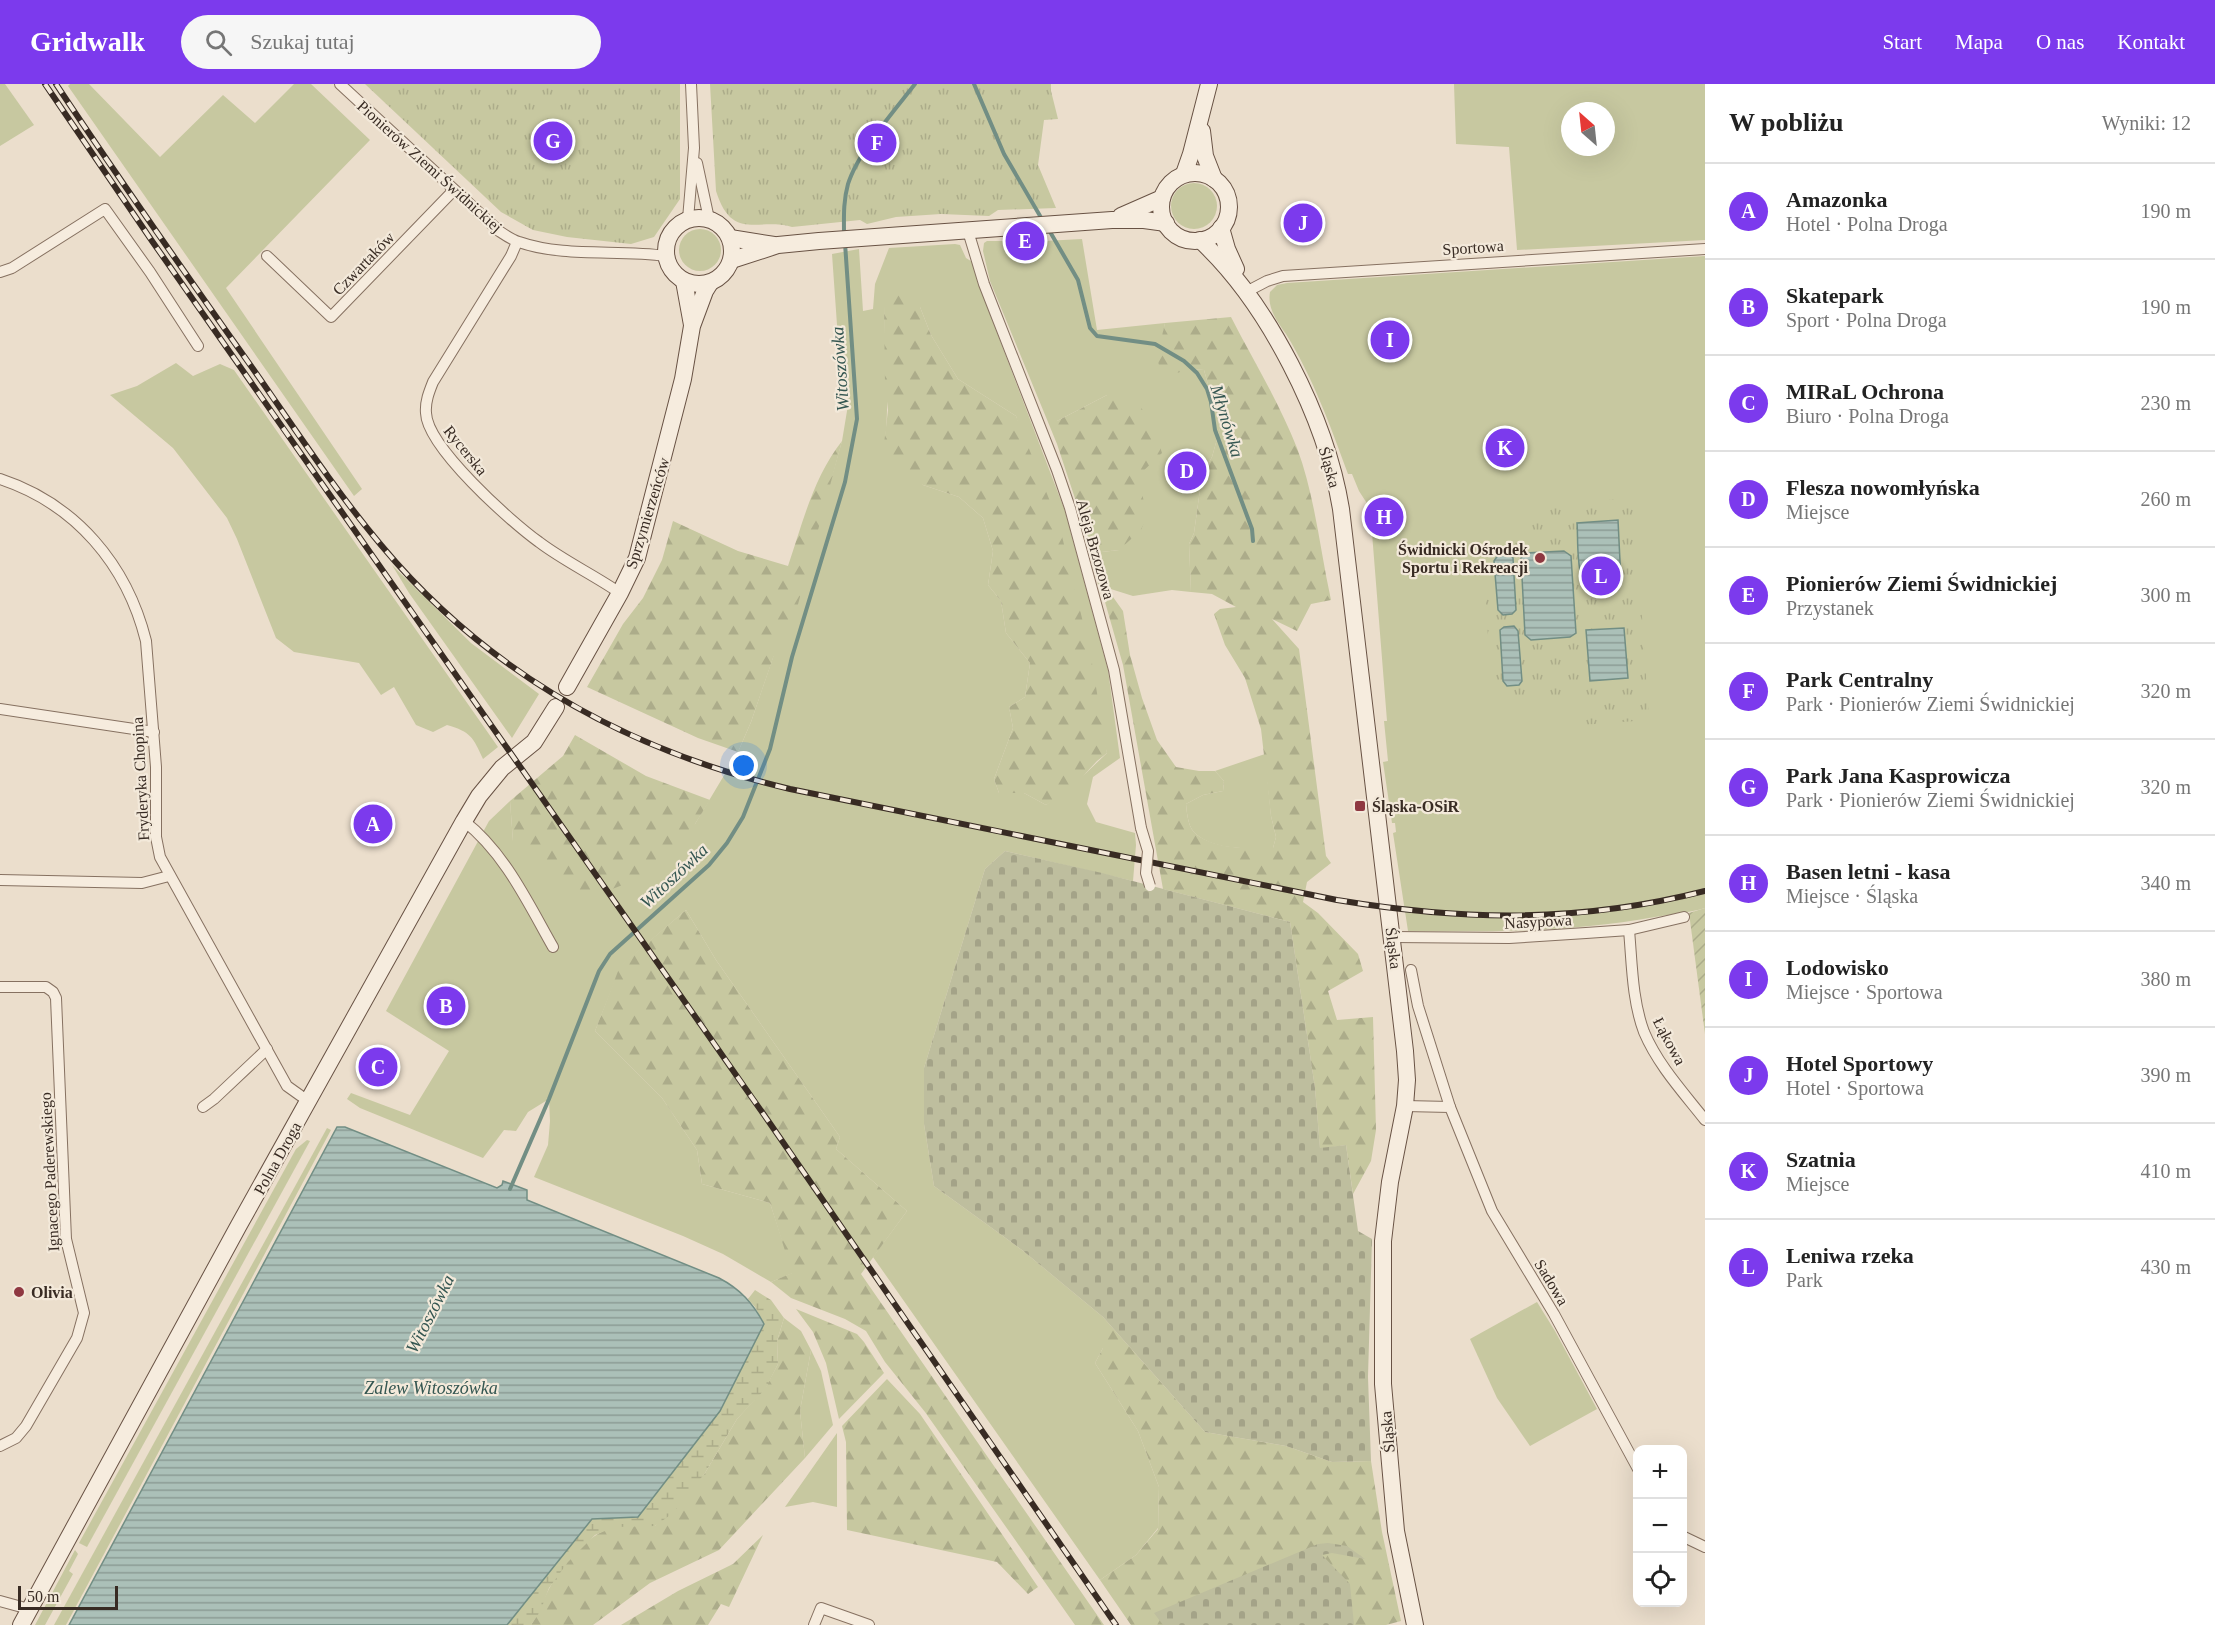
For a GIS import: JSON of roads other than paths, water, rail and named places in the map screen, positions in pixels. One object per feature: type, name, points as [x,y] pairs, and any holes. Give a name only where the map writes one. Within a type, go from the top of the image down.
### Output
[{"type":"street","name":"Pionierów Ziemi Świdnickiej","points":[[340,84],[498,231],[517,242],[551,250],[636,252],[666,256]]},
{"type":"street","points":[[688,219],[694,148],[691,84]]},
{"type":"street","points":[[1184,174],[1209,84]]},
{"type":"street","points":[[1200,121],[1205,156],[1214,179]]},
{"type":"street","points":[[694,148],[709,219]]},
{"type":"street","points":[[1195,173],[1214,179],[1222,186],[1227,196],[1229,208],[1227,218],[1221,228],[1208,238],[1190,240],[1180,237],[1166,223],[1161,211],[1162,198],[1167,188],[1184,174],[1195,173]]},
{"type":"street","name":"Czwartaków","points":[[267,256],[331,317],[454,190]]},
{"type":"street","points":[[1112,220],[1162,198]]},
{"type":"street","points":[[0,272],[12,268],[105,209],[150,272],[198,346]]},
{"type":"street","points":[[688,219],[709,219],[725,230],[730,238],[733,245],[732,260],[720,278],[710,283],[692,284],[684,281],[669,266],[666,244],[678,225],[688,219]]},
{"type":"street","points":[[732,260],[778,245],[819,241],[1112,220],[1166,223]]},
{"type":"street","name":"Śląska","points":[[1221,228],[1227,249],[1246,292]]},
{"type":"street","name":"Aleja Brzozowa","points":[[968,231],[984,284],[1070,508],[1114,670],[1141,828],[1148,850],[1146,873],[1149,886]]},
{"type":"street","points":[[730,238],[778,245]]},
{"type":"street","name":"Śląska","points":[[1200,240],[1216,255],[1246,292],[1295,372],[1330,461],[1337,488],[1392,937],[1407,1080],[1405,1106],[1390,1182],[1383,1241],[1383,1384],[1396,1531],[1415,1625]]},
{"type":"street","name":"Rycerska","points":[[517,242],[511,256],[433,382],[427,398],[426,414],[429,429],[450,458],[500,511],[539,543],[620,593]]},
{"type":"street","name":"Sportowa","points":[[1246,292],[1266,281],[1283,276],[1705,249]]},
{"type":"street","name":"Sprzymierzeńców","points":[[684,281],[692,326]]},
{"type":"street","name":"Sprzymierzeńców","points":[[567,687],[637,558],[683,379],[692,326],[710,283]]},
{"type":"street","name":"Fryderyka Chopina","points":[[0,479],[34,493],[82,527],[101,546],[123,580],[142,623],[146,641],[154,732],[156,837],[160,857],[287,1086],[308,1101]]},
{"type":"street","name":"Polna Droga","points":[[21,1625],[464,821],[479,796],[502,768],[534,742],[556,707]]},
{"type":"street","points":[[0,709],[154,732]]},
{"type":"street","points":[[464,821],[493,850],[510,872],[553,947]]},
{"type":"street","points":[[0,880],[142,883],[170,876]]},
{"type":"street","name":"Nasypowa","points":[[1392,937],[1509,938],[1629,930],[1684,917]]},
{"type":"street","name":"Łąkowa","points":[[1629,930],[1636,1001],[1644,1031],[1659,1060],[1705,1120]]},
{"type":"street","name":"Sadowa","points":[[1411,970],[1418,1005],[1449,1107],[1492,1211],[1554,1314],[1633,1460]]},
{"type":"street","name":"Ignacego Paderewskiego","points":[[0,987],[46,987],[53,992],[56,998],[66,1239],[84,1314],[77,1338],[26,1426],[16,1438],[0,1446]]},
{"type":"street","points":[[203,1107],[267,1049]]},
{"type":"street","points":[[1405,1106],[1449,1107]]},
{"type":"street","points":[[1687,1538],[1705,1547]]},
{"type":"street","points":[[0,1601],[29,1609]]},
{"type":"street","points":[[814,1625],[821,1608],[869,1625]]},
{"type":"water","points":[[1618,520],[1621,582],[1611,593],[1598,595],[1590,592],[1580,572],[1577,523]]},
{"type":"water","points":[[1564,551],[1571,556],[1576,633],[1570,637],[1531,640],[1525,635],[1521,558],[1525,553]]},
{"type":"water","points":[[1508,554],[1513,558],[1516,610],[1512,614],[1503,615],[1498,610],[1494,561],[1498,555]]},
{"type":"water","points":[[1514,626],[1518,631],[1522,681],[1519,685],[1507,686],[1503,681],[1500,630]]},
{"type":"water","points":[[1624,628],[1628,678],[1590,681],[1586,630]]},
{"type":"water","name":"Zalew Witoszówka","points":[[337,1127],[345,1127],[497,1188],[502,1185],[503,1181],[527,1190],[527,1200],[719,1278],[740,1292],[764,1324],[720,1411],[638,1517],[592,1519],[507,1625],[69,1625]]},
{"type":"waterway","name":"Witoszówka","points":[[844,235],[845,197],[853,172],[877,132],[915,84]]},
{"type":"waterway","name":"Młynówka","points":[[974,84],[1004,154],[1043,221]]},
{"type":"waterway","name":"Młynówka","points":[[1049,230],[1078,280],[1090,328],[1097,336],[1155,344],[1184,361],[1197,373],[1207,389],[1215,430],[1252,529],[1253,541]]},
{"type":"waterway","name":"Witoszówka","points":[[510,1189],[549,1099],[599,971],[610,954],[709,865],[727,843],[743,817],[770,749],[792,657],[845,482],[857,419],[845,243]]},
{"type":"railway","points":[[45,84],[152,241],[769,1122],[1116,1625]]},
{"type":"railway","points":[[56,84],[152,226],[314,457],[381,545],[423,591],[467,632],[515,668],[565,701],[618,729],[673,753],[731,773],[790,789],[1337,900],[1430,912],[1522,915],[1613,909],[1705,891]]},
{"type":"place","name":"Park Jana Kasprowicza","points":[[553,141]]},
{"type":"place","name":"Park Centralny","points":[[877,143]]},
{"type":"place","name":"Hotel Sportowy","points":[[1303,223]]},
{"type":"place","name":"Pionierów Ziemi Świdnickiej","points":[[1025,241]]},
{"type":"place","name":"Lodowisko","points":[[1390,340]]},
{"type":"place","name":"Szatnia","points":[[1505,448]]},
{"type":"place","name":"Flesza nowomłyńska","points":[[1187,471]]},
{"type":"place","name":"Basen letni - kasa","points":[[1384,517]]},
{"type":"place","name":"Świdnicki Ośrodek Sportu i Rekreacji","points":[[1540,558]]},
{"type":"place","name":"Leniwa rzeka","points":[[1601,576]]},
{"type":"place","name":"Śląska-OSiR","points":[[1360,806]]},
{"type":"place","name":"Amazonka","points":[[373,824]]},
{"type":"place","name":"Skatepark","points":[[446,1006]]},
{"type":"place","name":"MIRaL Ochrona","points":[[378,1067]]},
{"type":"place","name":"Olivia","points":[[19,1292]]}]
